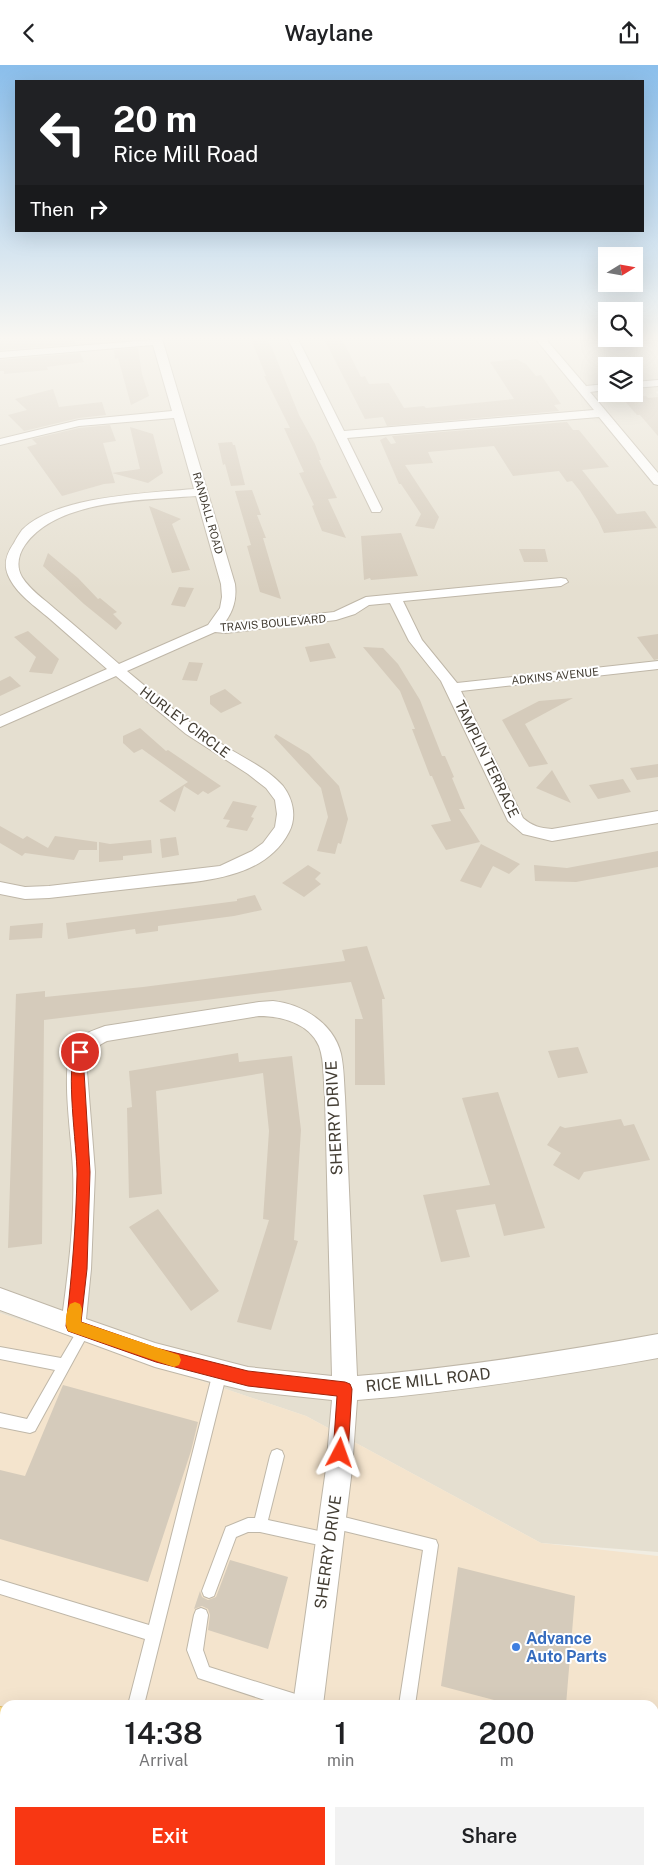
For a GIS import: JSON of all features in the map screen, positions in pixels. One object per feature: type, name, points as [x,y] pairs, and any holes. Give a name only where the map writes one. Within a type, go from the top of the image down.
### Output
[{"type":"street","points":[[0,442],[80,423],[97,421]]},
{"type":"street","name":"RANDALL ROAD","points":[[181,421],[230,596],[225,613],[212,628]]},
{"type":"street","points":[[333,421],[376,509]]},
{"type":"street","points":[[340,435],[502,421]]},
{"type":"street","points":[[610,421],[658,481]]},
{"type":"street","name":"HURLEY CIRCLE","points":[[0,888],[25,893],[222,872],[263,854],[282,831],[285,812],[282,797],[269,781],[195,733],[28,593],[12,573],[16,547],[28,532],[49,518],[71,509],[108,501],[202,492]]},
{"type":"street","name":"TRAVIS BOULEVARD","points":[[0,722],[212,628],[225,629],[336,617],[366,601],[561,582]]},
{"type":"street","name":"TAMPLIN TERRACE","points":[[395,598],[416,641],[448,680],[516,821],[524,829],[538,834],[552,835],[658,817]]},
{"type":"street","name":"ADKINS AVENUE","points":[[452,688],[658,665]]},
{"type":"street","name":"SHERRY DRIVE","points":[[78,1328],[84,1172],[78,1071],[80,1052],[90,1040],[106,1034],[259,1009],[280,1009],[297,1016],[315,1028],[326,1040],[331,1056],[335,1107],[345,1389],[339,1469],[308,1700]]},
{"type":"street","name":"RICE MILL ROAD","points":[[1,1304],[156,1355],[248,1379],[345,1389],[432,1382],[570,1362],[658,1346]]},
{"type":"lane","points":[[0,1420],[30,1426],[64,1365],[78,1328]]},
{"type":"lane","points":[[0,1353],[64,1365]]},
{"type":"lane","points":[[137,1700],[220,1372]]},
{"type":"lane","points":[[260,1525],[277,1455]]},
{"type":"lane","points":[[209,1591],[231,1532],[248,1525],[330,1531],[431,1545],[407,1700]]},
{"type":"lane","points":[[0,1587],[154,1634]]},
{"type":"lane","points":[[201,1615],[195,1650],[203,1673],[291,1700]]},
{"type":"shaded area","points":[[0,421],[658,421],[658,1552],[541,1543],[306,1416],[0,1313]]},
{"type":"shaded area","points":[[0,1313],[306,1416],[541,1543],[658,1556],[658,1700],[0,1700]]},
{"type":"building","points":[[14,421],[64,421],[24,431]]},
{"type":"building","points":[[287,421],[303,421],[315,444],[321,460],[319,460],[337,498],[328,499],[346,538],[322,531],[312,506],[314,505],[299,473],[304,472],[284,428],[290,428]]},
{"type":"building","points":[[385,421],[439,421],[387,426]]},
{"type":"building","points":[[646,421],[658,421],[658,436]]},
{"type":"building","points":[[567,422],[573,430],[579,430],[609,467],[582,470],[617,514],[645,511],[657,528],[604,533],[598,520],[572,481],[567,482],[559,471],[513,476],[494,446],[428,452],[433,463],[405,465],[439,517],[434,529],[415,526],[421,514],[401,484],[399,484],[380,440],[386,437],[391,444],[396,443],[392,436]]},
{"type":"building","points":[[110,425],[116,441],[103,443],[115,483],[104,484],[62,496],[27,447],[37,444],[32,439],[79,428]]},
{"type":"building","points":[[130,427],[153,434],[163,473],[148,483],[112,473],[140,469]]},
{"type":"building","points":[[232,442],[235,445],[245,485],[231,486],[225,464],[223,465],[218,443]]},
{"type":"building","points":[[252,490],[261,515],[257,515],[266,538],[263,538],[281,599],[260,592],[247,546],[251,545],[235,491]]},
{"type":"building","points":[[149,506],[181,519],[172,524],[190,570],[172,573]]},
{"type":"building","points":[[401,533],[418,576],[371,580],[370,578],[364,580],[361,536]]},
{"type":"building","points":[[519,549],[545,549],[548,562],[524,562]]},
{"type":"building","points":[[48,553],[78,578],[98,599],[100,598],[117,612],[113,614],[122,623],[116,630],[84,604],[43,566]]},
{"type":"building","points":[[179,587],[194,588],[185,607],[171,605]]},
{"type":"building","points":[[28,631],[59,659],[52,674],[29,672],[36,657],[14,637]]},
{"type":"building","points":[[658,634],[658,659],[654,660],[637,637]]},
{"type":"building","points":[[329,643],[336,658],[310,662],[305,647]]},
{"type":"building","points":[[363,647],[383,648],[398,664],[420,700],[442,756],[445,756],[454,777],[452,778],[465,809],[459,809],[480,842],[446,850],[431,825],[451,821],[432,776],[430,776],[400,691]]},
{"type":"building","points":[[189,662],[203,663],[197,681],[182,680]]},
{"type":"building","points":[[10,676],[21,686],[0,696],[0,681]]},
{"type":"building","points":[[225,689],[242,703],[221,713],[210,704],[210,696]]},
{"type":"building","points":[[573,698],[525,724],[548,764],[529,767],[502,720],[539,701]]},
{"type":"building","points":[[140,728],[166,751],[168,750],[221,786],[208,794],[203,791],[198,795],[184,786],[175,812],[159,801],[188,782],[142,749],[134,753],[123,743],[123,736]]},
{"type":"building","points":[[276,734],[309,754],[339,786],[348,819],[341,844],[338,843],[335,854],[317,851],[328,817],[321,788],[274,737]]},
{"type":"building","points":[[658,764],[658,777],[637,780],[630,768]]},
{"type":"building","points":[[552,770],[571,803],[536,788]]},
{"type":"building","points":[[623,779],[631,792],[598,799],[589,785]]},
{"type":"building","points":[[233,801],[257,806],[251,817],[254,818],[247,831],[226,827],[230,820],[223,819]]},
{"type":"building","points":[[0,826],[23,839],[27,836],[48,848],[55,836],[97,842],[97,850],[79,850],[74,860],[25,853],[22,856],[0,843]]},
{"type":"building","points":[[176,837],[179,855],[162,858],[160,839]]},
{"type":"building","points":[[151,840],[152,853],[123,856],[123,860],[99,862],[99,842],[110,844]]},
{"type":"building","points":[[481,844],[520,864],[509,874],[493,866],[481,888],[460,881]]},
{"type":"building","points":[[658,851],[658,867],[576,882],[535,881],[534,865],[567,868]]},
{"type":"building","points":[[308,865],[321,873],[315,879],[321,884],[304,897],[282,883]]},
{"type":"building","points":[[255,895],[262,910],[234,916],[158,926],[158,931],[136,934],[135,929],[68,939],[66,923],[237,901],[237,899]]},
{"type":"building","points":[[43,923],[42,938],[9,940],[10,926]]},
{"type":"building","points":[[367,946],[385,999],[382,999],[385,1085],[355,1085],[355,1019],[363,1019],[351,982],[44,1020],[42,1244],[8,1248],[16,994],[45,991],[45,997],[143,987],[345,961],[342,950]]},
{"type":"building","points":[[578,1047],[588,1073],[558,1078],[548,1051]]},
{"type":"building","points":[[238,1053],[239,1062],[292,1056],[301,1130],[294,1240],[298,1241],[271,1330],[237,1322],[269,1220],[263,1219],[269,1131],[263,1073],[156,1091],[162,1194],[129,1198],[127,1108],[132,1107],[129,1071]]},
{"type":"building","points":[[498,1092],[545,1228],[504,1236],[495,1204],[456,1210],[470,1257],[441,1262],[423,1195],[490,1185],[462,1098]]},
{"type":"building","points":[[621,1119],[624,1126],[634,1124],[650,1160],[584,1172],[579,1180],[553,1165],[561,1153],[547,1145],[560,1126],[565,1128]]},
{"type":"building","points":[[158,1209],[219,1291],[191,1311],[129,1227]]},
{"type":"building","points":[[63,1385],[198,1422],[191,1451],[148,1582],[0,1539],[0,1470],[25,1476]]},
{"type":"building","points":[[230,1560],[288,1577],[268,1649],[208,1630],[210,1615],[208,1609],[202,1606],[194,1609],[200,1591],[202,1597],[208,1600],[216,1597]]},
{"type":"building","points":[[458,1567],[575,1596],[566,1700],[494,1700],[441,1686]]},
{"type":"slow traffic","points":[[75,1309],[73,1326],[174,1360]]},
{"type":"place","name":"Advance Auto Parts","points":[[516,1647]]},
{"type":"route","points":[[80,1052],[78,1071],[84,1172],[80,1269],[73,1326],[156,1355],[248,1379],[345,1389],[340,1453]]}]
